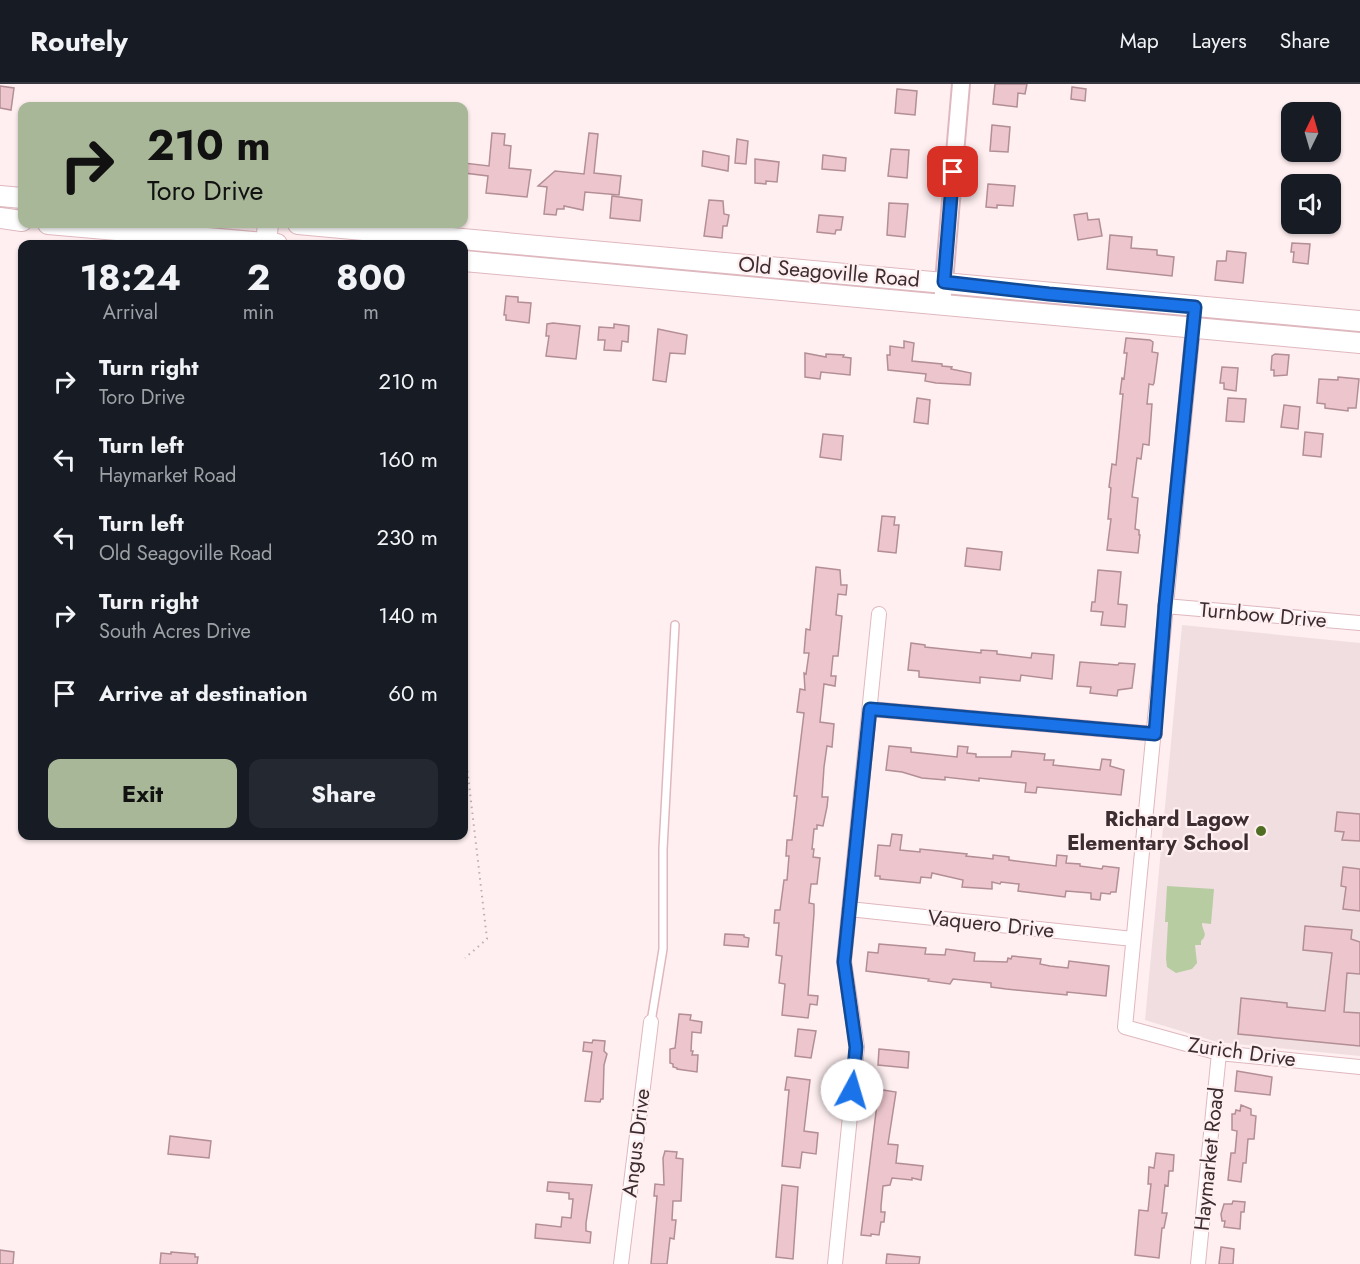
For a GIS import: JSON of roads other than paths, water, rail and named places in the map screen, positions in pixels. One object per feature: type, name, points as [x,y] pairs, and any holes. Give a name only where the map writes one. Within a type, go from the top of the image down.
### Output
[{"type":"main road","points":[[0,196],[18,198]]},
{"type":"main road","points":[[0,218],[18,220]]},
{"type":"main road","points":[[126,228],[236,240]]},
{"type":"main road","name":"Old Seagoville Road","points":[[329,228],[422,240]]},
{"type":"main road","name":"Old Seagoville Road","points":[[468,243],[602,251],[1360,321]]},
{"type":"main road","points":[[600,273],[602,251]]},
{"type":"main road","name":"Old Seagoville Road","points":[[468,261],[1360,343]]},
{"type":"street","points":[[942,305],[961,84]]},
{"type":"street","points":[[1133,939],[1155,734],[1165,606],[1195,307]]},
{"type":"street","name":"Turnbow Drive","points":[[1165,606],[1360,623]]},
{"type":"street","points":[[836,1264],[856,1047],[844,962],[879,614]]},
{"type":"street","points":[[870,709],[1155,734]]},
{"type":"street","name":"Vaquero Drive","points":[[849,909],[1133,939]]},
{"type":"street","name":"Zurich Drive","points":[[1133,939],[1125,1027],[1219,1053],[1360,1067]]},
{"type":"street","name":"Angus Drive","points":[[621,1264],[651,1022]]},
{"type":"street","name":"Haymarket Road","points":[[1198,1264],[1219,1053]]},
{"type":"lane","points":[[651,1022],[663,949],[663,849],[675,625]]},
{"type":"place","name":"Richard Lagow Elementary School","points":[[1261,831]]}]
